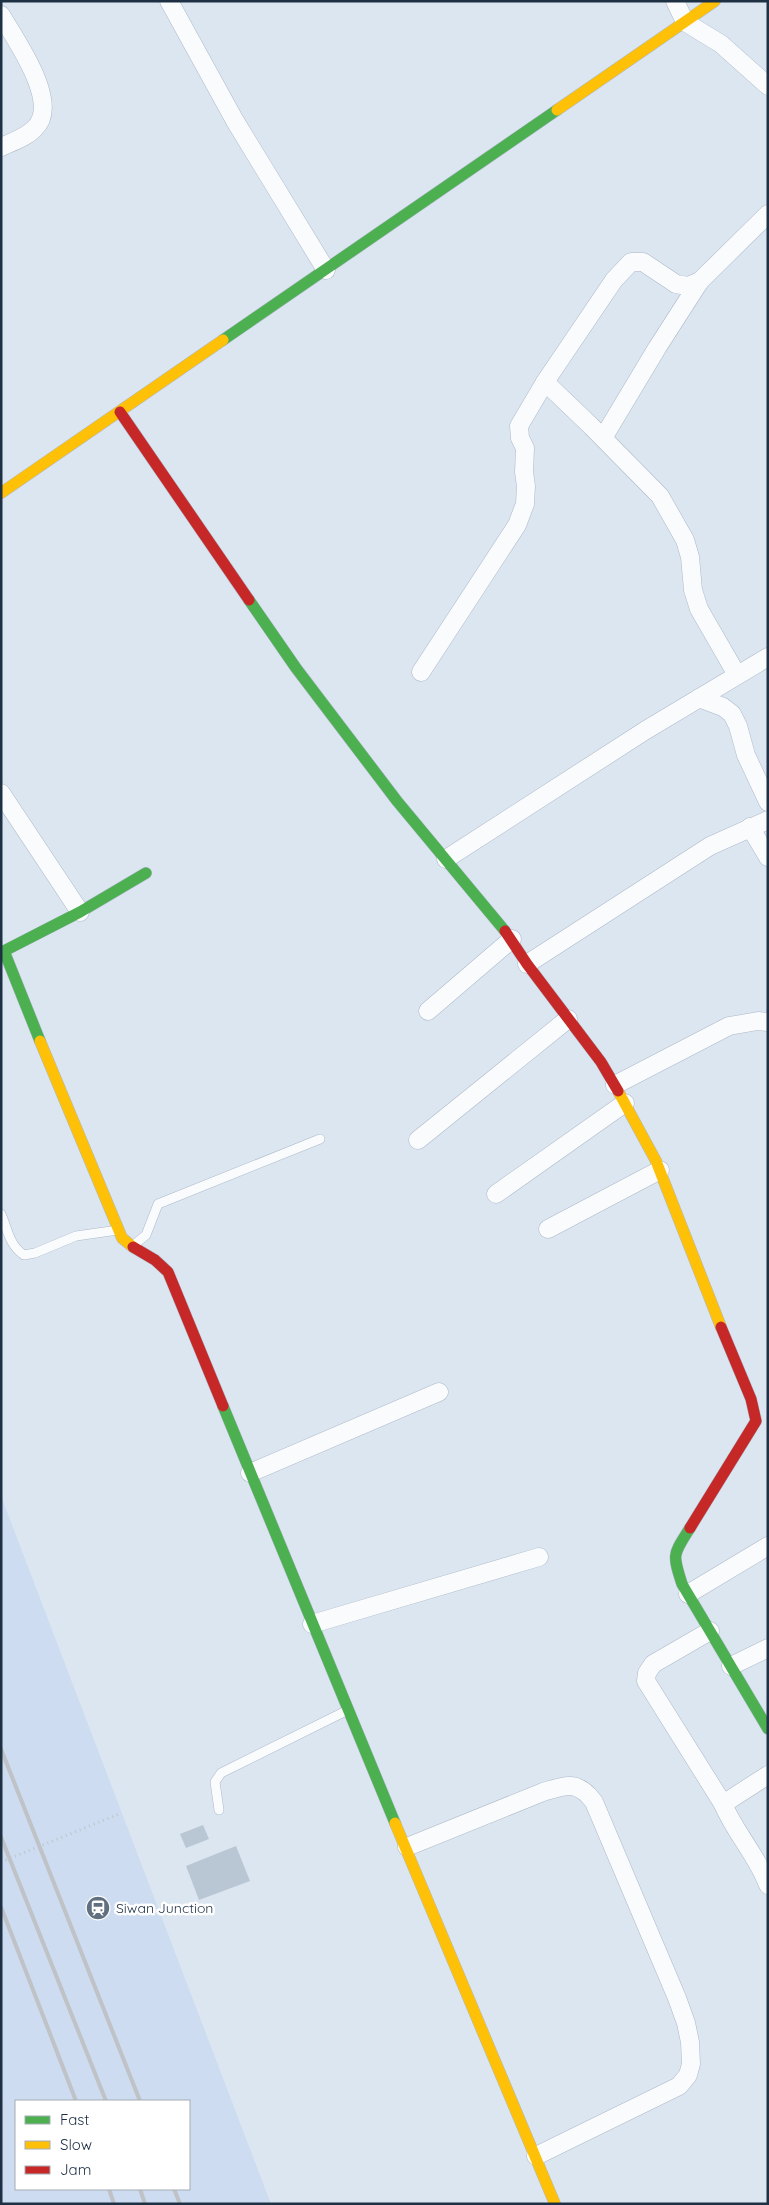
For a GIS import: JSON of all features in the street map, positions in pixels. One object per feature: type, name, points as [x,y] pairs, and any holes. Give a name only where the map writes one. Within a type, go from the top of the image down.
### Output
[{"type":"street","points":[[169,1],[235,121],[326,270]]},
{"type":"street","points":[[675,1],[685,22],[720,44],[768,86]]},
{"type":"street","points":[[1,493],[715,1]]},
{"type":"street","points":[[1,15],[34,74],[41,91],[43,110],[35,128],[1,147]]},
{"type":"street","points":[[604,438],[657,348],[700,282],[768,214]]},
{"type":"street","points":[[421,672],[517,525],[525,504],[526,486],[524,472],[525,448],[520,438],[519,426],[545,382],[614,280],[631,262],[643,262],[676,284],[688,286],[700,282]]},
{"type":"street","points":[[545,382],[604,438],[660,496],[675,520],[690,557],[693,590],[699,609],[737,675]]},
{"type":"street","points":[[120,412],[296,668],[397,801],[477,894],[512,940],[527,964],[602,1062],[626,1103],[660,1170],[751,1399],[756,1421]]},
{"type":"street","points":[[446,858],[646,730],[768,656]]},
{"type":"street","points":[[700,698],[723,707],[732,714],[738,726],[746,755],[768,802]]},
{"type":"street","points":[[1,793],[80,912]]},
{"type":"street","points":[[527,964],[710,846],[768,820]]},
{"type":"street","points":[[750,827],[768,857]]},
{"type":"street","points":[[146,874],[80,912],[2,949],[122,1238],[131,1248],[153,1258],[165,1268],[555,2204]]},
{"type":"street","points":[[428,1011],[512,940]]},
{"type":"street","points":[[418,1140],[568,1019]]},
{"type":"street","points":[[615,1085],[729,1026],[758,1021],[768,1022]]},
{"type":"street","points":[[496,1194],[626,1103]]},
{"type":"street","points":[[548,1229],[660,1170]]},
{"type":"street","points":[[250,1473],[439,1392]]},
{"type":"street","points":[[768,1406],[756,1421],[677,1548],[674,1560],[677,1572],[688,1594],[768,1729]]},
{"type":"street","points":[[688,1594],[768,1546]]},
{"type":"street","points":[[312,1624],[539,1557]]},
{"type":"street","points":[[710,1630],[653,1664],[647,1673],[646,1681],[723,1804],[729,1819],[762,1868],[768,1885]]},
{"type":"street","points":[[731,1666],[768,1648]]},
{"type":"street","points":[[723,1804],[768,1776]]},
{"type":"street","points":[[407,1847],[562,1786],[576,1786],[587,1792],[594,1802],[677,1998],[690,2042],[691,2064],[688,2075],[678,2086],[536,2156]]},
{"type":"lane","points":[[131,1248],[146,1235],[158,1204],[320,1139]]},
{"type":"lane","points":[[1,1214],[9,1239],[16,1249],[24,1255],[35,1253],[76,1236],[118,1230]]},
{"type":"lane","points":[[219,1810],[214,1782],[221,1773],[349,1710]]},
{"type":"path","points":[[1,1862],[118,1814]]},
{"type":"shaded area","points":[[1,1496],[271,2204],[1,2204]]},
{"type":"building","points":[[203,1825],[209,1839],[186,1848],[180,1834]]},
{"type":"building","points":[[236,1846],[250,1881],[199,1900],[186,1866]]},
{"type":"railway","points":[[1,1749],[140,2100]]},
{"type":"railway","points":[[1,1837],[106,2100]]},
{"type":"railway","points":[[1,1907],[76,2100]]},
{"type":"railway","points":[[109,2190],[114,2204]]},
{"type":"railway","points":[[140,2190],[145,2204]]},
{"type":"railway","points":[[174,2190],[180,2204]]},
{"type":"traffic: fast","points":[[223,340],[557,110]]},
{"type":"traffic: fast","points":[[249,600],[296,668],[397,801],[505,931]]},
{"type":"traffic: fast","points":[[40,1041],[4,951],[80,912],[146,873]]},
{"type":"traffic: fast","points":[[223,1406],[395,1823]]},
{"type":"traffic: fast","points":[[690,1528],[677,1549],[676,1555],[682,1584],[768,1729]]},
{"type":"traffic: slow","points":[[557,110],[715,1]]},
{"type":"traffic: slow","points":[[1,493],[223,340]]},
{"type":"traffic: slow","points":[[40,1041],[122,1238],[133,1247]]},
{"type":"traffic: slow","points":[[618,1091],[656,1161],[721,1327]]},
{"type":"traffic: slow","points":[[395,1823],[555,2204]]},
{"type":"traffic: jam","points":[[120,412],[249,600]]},
{"type":"traffic: jam","points":[[505,931],[527,964],[601,1062],[618,1091]]},
{"type":"traffic: jam","points":[[133,1247],[155,1260],[168,1272],[223,1406]]},
{"type":"traffic: jam","points":[[690,1528],[756,1421],[751,1399],[721,1327]]},
{"type":"place","name":"Siwan Junction","points":[[98,1908]]}]
